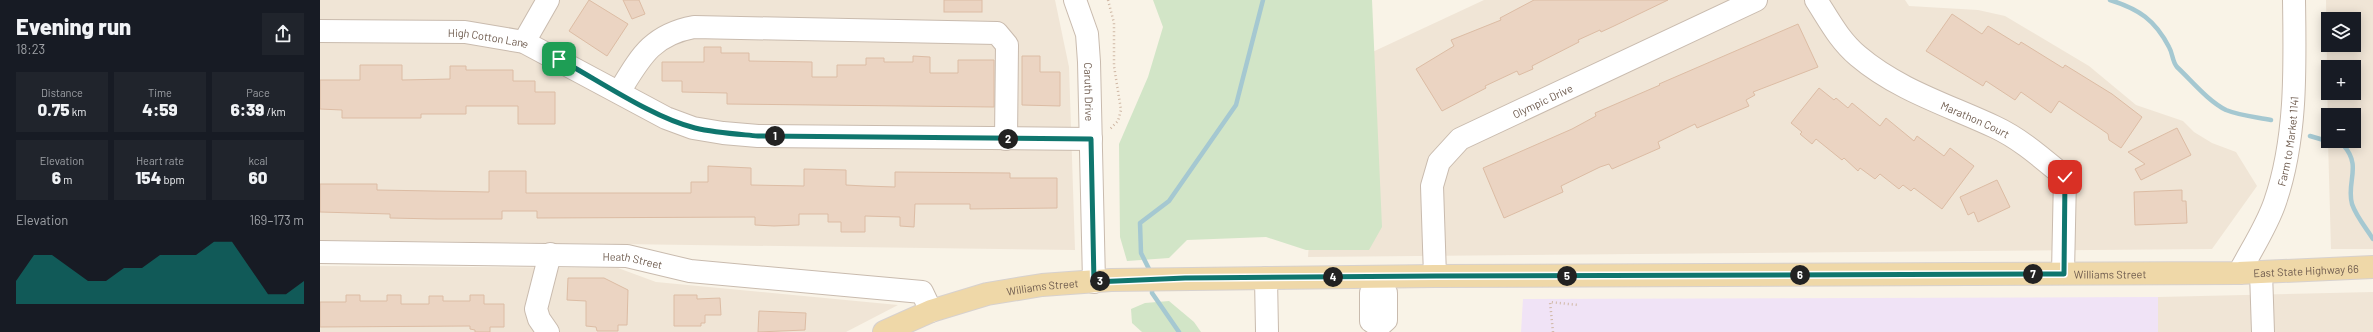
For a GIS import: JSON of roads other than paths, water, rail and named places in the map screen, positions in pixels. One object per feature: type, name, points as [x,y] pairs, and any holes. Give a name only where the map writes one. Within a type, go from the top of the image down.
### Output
[{"type":"main road","name":"East State Highway 66","points":[[2239,273],[2373,267]]},
{"type":"main road","name":"Williams Street","points":[[884,332],[931,311],[1003,291],[1042,285],[1122,280],[1266,278],[1378,283],[1435,276],[2239,273]]},
{"type":"street","points":[[524,42],[548,0]]},
{"type":"street","name":"Caruth Drive","points":[[1075,0],[1087,34],[1100,138],[1094,282]]},
{"type":"street","name":"Olympic Drive","points":[[1435,276],[1432,186],[1439,162],[1460,139],[1756,0]]},
{"type":"street","name":"Marathon Court","points":[[1816,0],[1836,34],[1857,55],[1882,74],[1922,96],[1997,128],[2035,152],[2065,177],[2064,274]]},
{"type":"street","name":"Farm to Market 1141","points":[[2239,273],[2275,203],[2290,139],[2295,70],[2294,0]]},
{"type":"street","points":[[619,92],[638,61],[652,45],[671,33],[694,27],[997,33],[1007,45],[1006,139]]},
{"type":"street","name":"High Cotton Lane","points":[[320,31],[465,32],[524,42],[666,118],[694,128],[723,133],[758,136],[1006,139],[1100,138]]},
{"type":"street","name":"Heath Street","points":[[320,252],[627,256],[690,271],[922,292],[931,311]]},
{"type":"street","points":[[548,332],[539,319],[536,309],[550,254]]},
{"type":"street","points":[[2261,272],[2263,332]]},
{"type":"street","points":[[1266,278],[1267,331]]},
{"type":"street","points":[[1378,283],[1386,293],[1379,325]]},
{"type":"waterway","points":[[1151,273],[1141,253],[1140,223],[1169,201],[1236,105],[1263,0]]},
{"type":"waterway","points":[[2110,0],[2129,7],[2152,23],[2164,38],[2177,67],[2200,90],[2219,106],[2226,110],[2243,115],[2271,120]]},
{"type":"waterway","points":[[2310,136],[2344,146],[2349,153],[2353,168],[2351,189],[2352,204],[2373,239]]},
{"type":"waterway","points":[[1152,285],[1152,293],[1179,332]]}]
